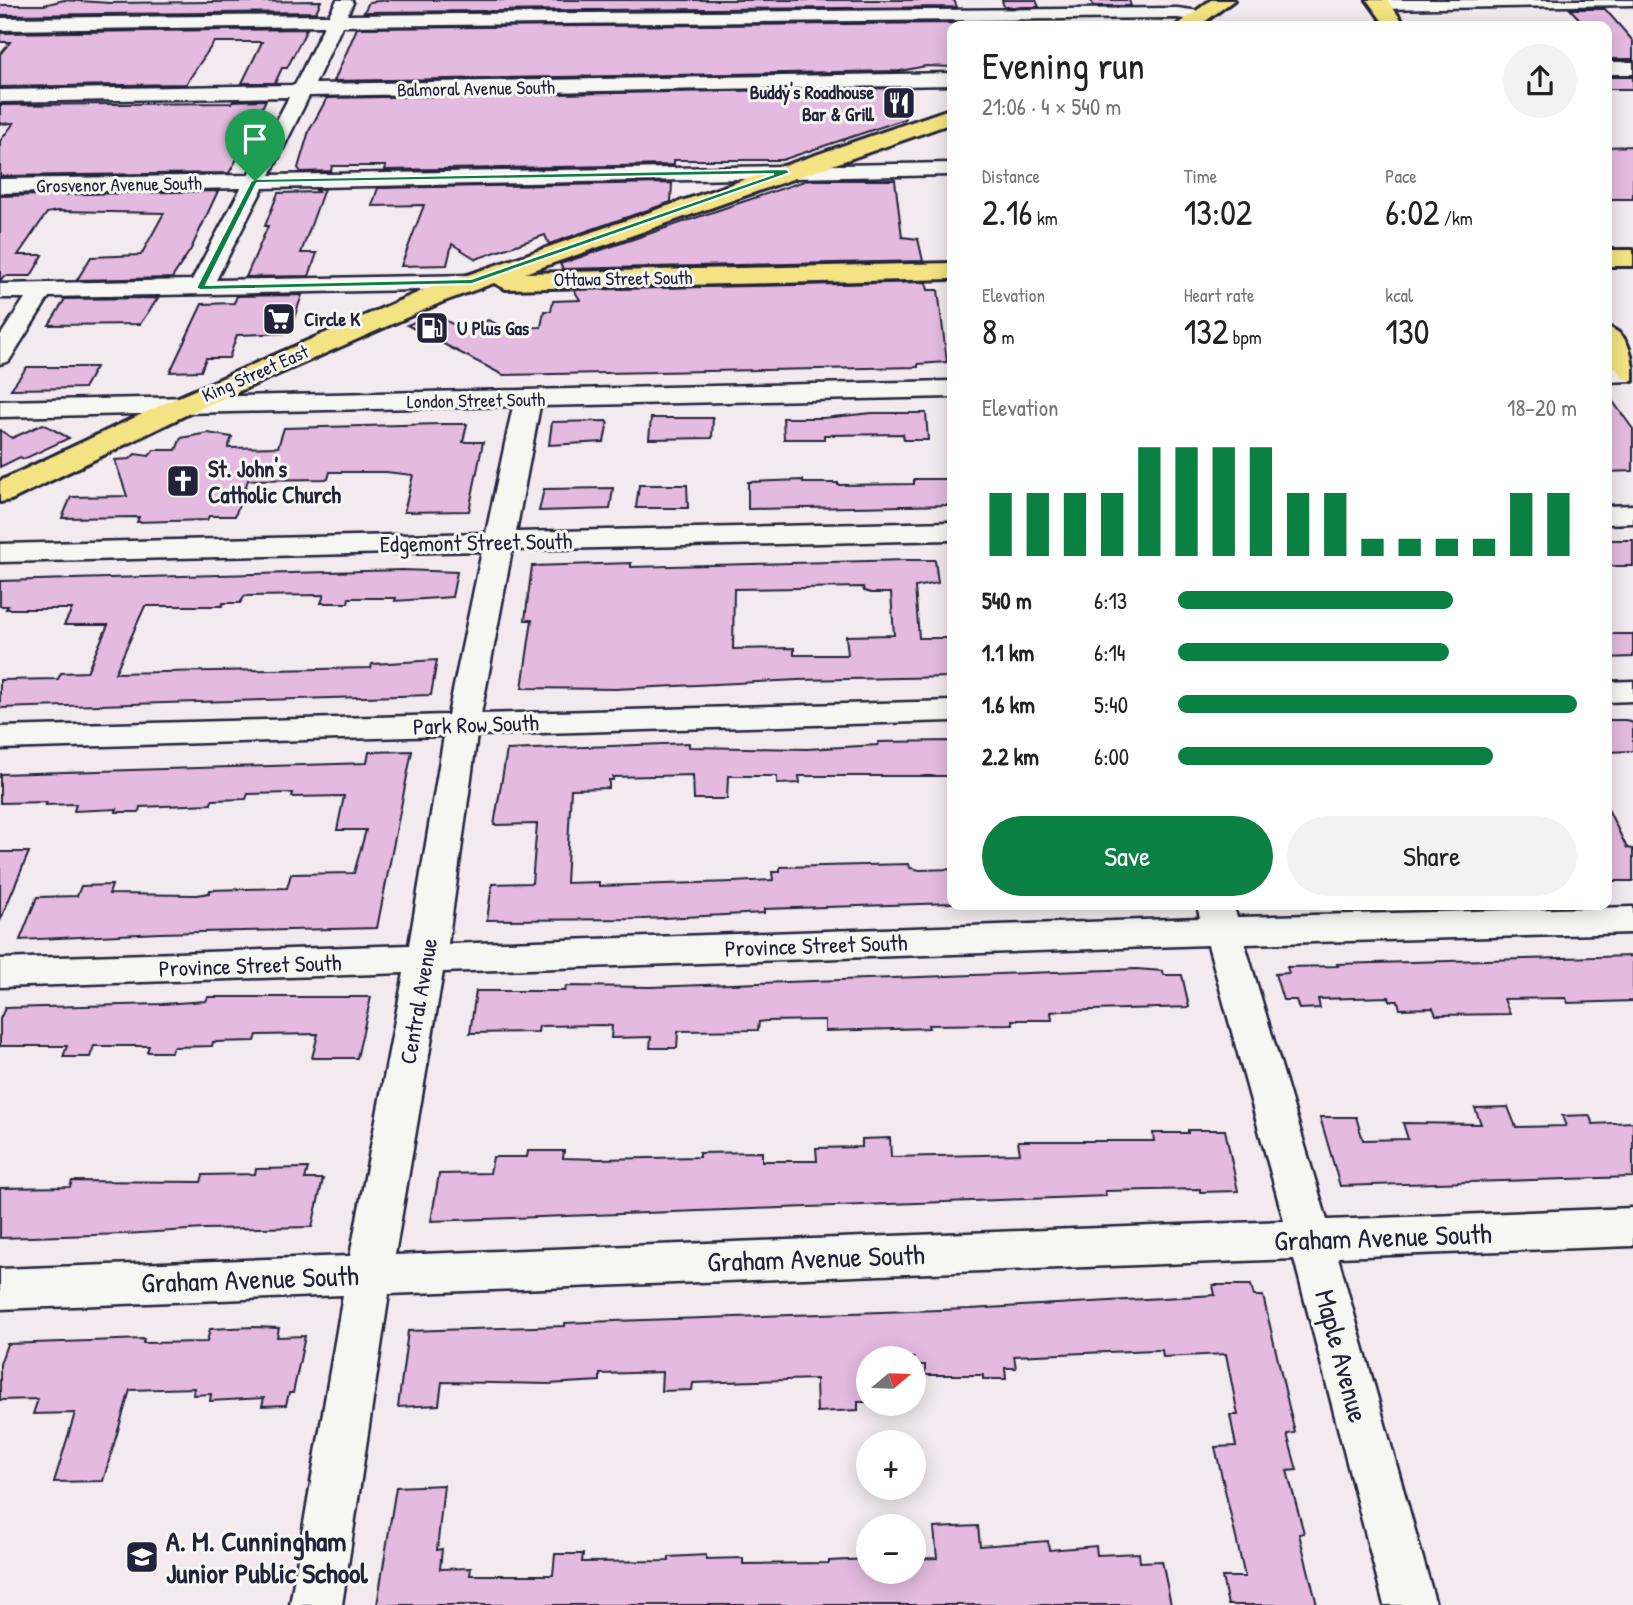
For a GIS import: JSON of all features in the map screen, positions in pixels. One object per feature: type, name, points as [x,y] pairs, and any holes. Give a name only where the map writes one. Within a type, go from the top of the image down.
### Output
[{"type":"main road","points":[[1194,21],[1224,0]]},
{"type":"main road","points":[[1373,1],[1378,21]]},
{"type":"main road","points":[[1373,1],[1391,21]]},
{"type":"main road","name":"King Street East","points":[[0,493],[184,405],[398,309],[947,117]]},
{"type":"main road","points":[[1612,258],[1633,257]]},
{"type":"main road","name":"Ottawa Street South","points":[[472,282],[947,271]]},
{"type":"main road","points":[[1612,343],[1633,373]]},
{"type":"street","points":[[200,288],[302,91],[345,0]]},
{"type":"street","points":[[1373,1],[1633,1]]},
{"type":"street","points":[[2,25],[19,8]]},
{"type":"street","points":[[2,25],[1177,13],[1194,21]]},
{"type":"street","points":[[1612,68],[1633,68]]},
{"type":"street","name":"Balmoral Avenue South","points":[[0,96],[947,79]]},
{"type":"street","name":"Grosvenor Avenue South","points":[[0,187],[947,169]]},
{"type":"street","name":"Ottawa Street South","points":[[0,291],[472,282]]},
{"type":"street","points":[[0,356],[42,290]]},
{"type":"street","points":[[1612,374],[1633,373]]},
{"type":"street","name":"London Street South","points":[[0,409],[947,389]]},
{"type":"street","name":"Central Avenue","points":[[316,1605],[369,1275],[426,960],[462,724],[528,399]]},
{"type":"street","points":[[1612,514],[1633,514]]},
{"type":"street","name":"Edgemont Street South","points":[[0,553],[947,531]]},
{"type":"street","points":[[1612,692],[1633,691]]},
{"type":"street","name":"Park Row South","points":[[0,738],[947,711]]},
{"type":"street","name":"Province Street South","points":[[0,973],[426,960],[1219,918],[1633,920]]},
{"type":"street","name":"Maple Avenue","points":[[1219,918],[1311,1239],[1410,1605]]},
{"type":"street","name":"Graham Avenue South","points":[[0,1289],[1633,1227]]},
{"type":"building","points":[[64,0],[110,3],[321,1],[316,12],[0,15],[0,5],[44,5]]},
{"type":"building","points":[[954,0],[957,7],[364,12],[369,2]]},
{"type":"building","points":[[1002,0],[1036,0],[1039,7],[1004,7]]},
{"type":"building","points":[[1091,0],[1129,0],[1131,6],[1093,6]]},
{"type":"building","points":[[1570,9],[1605,9],[1633,41],[1633,59],[1612,59],[1612,21],[1581,21]]},
{"type":"building","points":[[947,23],[947,67],[926,66],[900,71],[334,81],[357,28]]},
{"type":"building","points":[[307,29],[287,68],[282,68],[275,83],[242,83],[262,42],[214,42],[186,84],[0,87],[0,54],[10,42],[0,42],[0,33]]},
{"type":"building","points":[[1612,77],[1633,77],[1633,89],[1612,89]]},
{"type":"building","points":[[902,88],[905,119],[782,160],[674,160],[674,165],[385,170],[386,166],[332,166],[331,171],[301,172],[298,168],[309,131],[327,98]]},
{"type":"building","points":[[266,100],[258,115],[262,115],[229,173],[0,176],[0,141],[14,123],[0,124],[0,105],[232,103]]},
{"type":"building","points":[[1633,146],[1633,199],[1612,199],[1612,147]]},
{"type":"building","points":[[807,180],[895,180],[902,237],[918,239],[923,261],[563,269],[560,264]]},
{"type":"building","points":[[672,183],[671,202],[549,244],[545,235],[476,259],[452,244],[447,265],[401,266],[424,205],[372,206],[378,188]]},
{"type":"building","points":[[324,189],[301,253],[317,253],[309,276],[246,277],[268,226],[265,226],[278,193],[318,192],[316,190]]},
{"type":"building","points":[[218,191],[191,249],[172,278],[77,280],[91,257],[141,255],[164,213],[57,211],[47,213],[18,255],[43,255],[31,276],[4,276],[0,281],[0,196]]},
{"type":"building","points":[[926,282],[928,290],[938,290],[947,362],[918,364],[918,367],[503,375],[407,325],[433,314],[466,331],[488,320],[505,328],[541,327],[544,311],[551,311],[553,301],[580,300],[574,290]]},
{"type":"building","points":[[302,295],[289,333],[237,335],[229,358],[206,358],[201,371],[170,372],[202,304],[234,303],[237,296]]},
{"type":"building","points":[[158,298],[140,324],[49,325],[65,299]]},
{"type":"building","points":[[27,367],[96,367],[84,388],[11,389]]},
{"type":"building","points":[[1612,400],[1633,429],[1633,471],[1612,472]]},
{"type":"building","points":[[872,413],[926,413],[928,440],[904,440],[903,434],[824,435],[824,439],[784,439],[783,418],[823,418]]},
{"type":"building","points":[[651,418],[713,418],[712,438],[649,439]]},
{"type":"building","points":[[608,421],[604,442],[549,445],[552,422]]},
{"type":"building","points":[[43,424],[69,438],[0,467],[0,430],[12,438]]},
{"type":"building","points":[[467,424],[463,442],[483,442],[469,511],[404,512],[413,475],[330,472],[328,479],[248,480],[235,516],[209,516],[207,520],[137,522],[139,517],[62,518],[71,497],[127,496],[115,460],[130,459],[135,454],[149,456],[154,450],[176,450],[181,438],[208,433],[232,437],[228,448],[278,447],[284,428]]},
{"type":"building","points":[[914,479],[947,479],[947,505],[748,509],[748,482],[803,480],[803,483],[838,485],[914,484]]},
{"type":"building","points":[[639,485],[687,485],[688,508],[636,508]]},
{"type":"building","points":[[613,488],[610,509],[539,511],[544,489]]},
{"type":"building","points":[[1612,540],[1633,540],[1633,566],[1612,566]]},
{"type":"building","points":[[935,560],[938,583],[915,587],[919,638],[947,638],[947,677],[798,680],[615,689],[522,688],[532,620],[525,620],[532,566],[631,563],[631,567]],"holes":[[[863,587],[864,591],[891,593],[894,635],[846,636],[848,655],[794,655],[794,648],[733,649],[734,589]]]},
{"type":"building","points":[[402,570],[457,572],[452,597],[395,601],[396,598],[349,598],[348,603],[321,603],[324,595],[245,596],[240,603],[223,603],[222,606],[145,606],[115,673],[371,668],[372,664],[437,660],[431,695],[0,708],[0,680],[58,679],[61,673],[87,672],[108,625],[64,625],[72,609],[6,609],[8,606],[0,606],[0,581]]},
{"type":"building","points":[[1612,634],[1633,634],[1633,657],[1612,658]]},
{"type":"building","points":[[1612,720],[1633,723],[1633,751],[1612,752]]},
{"type":"building","points":[[947,741],[947,776],[799,776],[800,783],[777,784],[777,776],[728,776],[727,799],[694,799],[693,775],[613,777],[613,780],[609,780],[609,788],[571,789],[566,883],[599,882],[599,886],[773,880],[772,872],[780,872],[780,867],[909,864],[910,868],[920,870],[947,869],[947,903],[764,909],[764,913],[643,919],[487,920],[492,884],[532,883],[537,824],[494,825],[507,750],[689,743],[689,747],[807,749],[878,745],[878,742]]},
{"type":"building","points":[[412,751],[377,928],[159,933],[20,940],[37,897],[77,896],[81,886],[112,885],[109,894],[197,895],[209,893],[210,890],[287,888],[291,874],[354,873],[366,830],[337,830],[344,796],[248,794],[246,799],[212,800],[211,804],[140,807],[139,812],[116,812],[117,809],[74,811],[76,804],[0,803],[0,774],[367,763],[369,752]]},
{"type":"building","points":[[1612,817],[1627,848],[1633,849],[1633,881],[1612,881]]},
{"type":"building","points":[[0,852],[29,852],[0,921]]},
{"type":"building","points":[[1633,956],[1633,1001],[1568,1003],[1566,998],[1504,999],[1510,1014],[1436,1015],[1433,1008],[1400,1009],[1398,1001],[1390,1001],[1389,997],[1318,999],[1320,1008],[1299,1009],[1296,1000],[1283,1000],[1275,974],[1289,973],[1287,967],[1338,966],[1337,964]]},
{"type":"building","points":[[1136,969],[1163,971],[1164,975],[1182,975],[1189,1007],[1061,1011],[1051,1012],[1052,1020],[1012,1020],[1013,1024],[928,1025],[929,1028],[825,1031],[825,1020],[766,1021],[759,1022],[758,1030],[681,1031],[678,1032],[677,1048],[650,1048],[651,1037],[611,1038],[612,1026],[604,1025],[539,1026],[538,1032],[470,1033],[476,991],[565,991],[566,986],[650,987]]},
{"type":"building","points":[[208,997],[371,997],[357,1058],[312,1058],[318,1034],[257,1035],[255,1041],[173,1047],[171,1052],[147,1052],[149,1046],[94,1046],[90,1057],[63,1057],[67,1046],[0,1046],[0,1019],[5,1008],[162,1004],[206,1001]]},
{"type":"building","points":[[1508,1107],[1516,1127],[1566,1126],[1562,1116],[1589,1115],[1593,1124],[1633,1122],[1633,1177],[1340,1186],[1320,1117],[1356,1117],[1363,1140],[1408,1139],[1403,1123],[1481,1124],[1475,1108]]},
{"type":"building","points":[[1188,1130],[1225,1130],[1238,1191],[1105,1191],[1106,1196],[431,1221],[439,1174],[490,1173],[493,1157],[527,1157],[528,1151],[564,1151],[563,1158],[599,1159],[699,1157],[699,1153],[762,1152],[762,1161],[817,1161],[816,1148],[862,1147],[862,1139],[890,1138],[891,1157],[1020,1154],[1018,1141],[1154,1141],[1153,1133],[1188,1133]]},
{"type":"building","points":[[308,1168],[305,1179],[323,1179],[312,1227],[0,1238],[0,1188],[70,1187],[72,1181],[201,1182],[203,1175],[255,1174],[256,1169]]},
{"type":"building","points":[[1213,1285],[1251,1285],[1254,1296],[1263,1296],[1295,1433],[1287,1434],[1297,1470],[1287,1471],[1304,1533],[1299,1534],[1317,1605],[1228,1605],[1222,1577],[1245,1577],[1215,1447],[1236,1446],[1230,1415],[1238,1415],[1226,1354],[1163,1357],[1162,1350],[1155,1350],[1014,1356],[1016,1368],[1005,1368],[1006,1379],[983,1379],[983,1375],[926,1375],[926,1346],[856,1346],[856,1410],[817,1412],[816,1379],[693,1383],[692,1390],[661,1391],[662,1372],[600,1374],[600,1381],[548,1384],[442,1382],[439,1405],[398,1407],[408,1331],[970,1309],[1215,1295]]},
{"type":"building","points":[[279,1328],[277,1337],[305,1336],[293,1393],[289,1393],[286,1405],[262,1406],[264,1398],[210,1401],[211,1394],[193,1395],[194,1388],[130,1390],[103,1481],[54,1482],[75,1413],[33,1414],[38,1399],[0,1400],[0,1364],[7,1344],[144,1339],[143,1343],[207,1342],[210,1329]]},
{"type":"building","points":[[444,1485],[437,1550],[442,1549],[440,1569],[471,1568],[470,1575],[553,1575],[555,1554],[583,1554],[582,1562],[669,1561],[669,1557],[706,1555],[706,1559],[743,1558],[743,1564],[829,1563],[856,1560],[856,1584],[926,1584],[926,1558],[937,1558],[934,1528],[978,1526],[980,1546],[1048,1541],[1049,1550],[1096,1546],[1097,1555],[1139,1553],[1140,1562],[1162,1561],[1171,1605],[377,1605],[396,1487]]},
{"type":"place","name":"Buddy's Roadhouse Bar & Grill","points":[[899,103]]},
{"type":"place","name":"Circle K","points":[[279,319]]},
{"type":"place","name":"U Plus Gas","points":[[432,328]]},
{"type":"place","name":"St. John's Catholic Church","points":[[183,481]]},
{"type":"place","name":"A. M. Cunningham Junior Public School","points":[[142,1557]]},
{"type":"route","points":[[787,172],[472,282],[200,288],[255,181],[787,172]]}]
